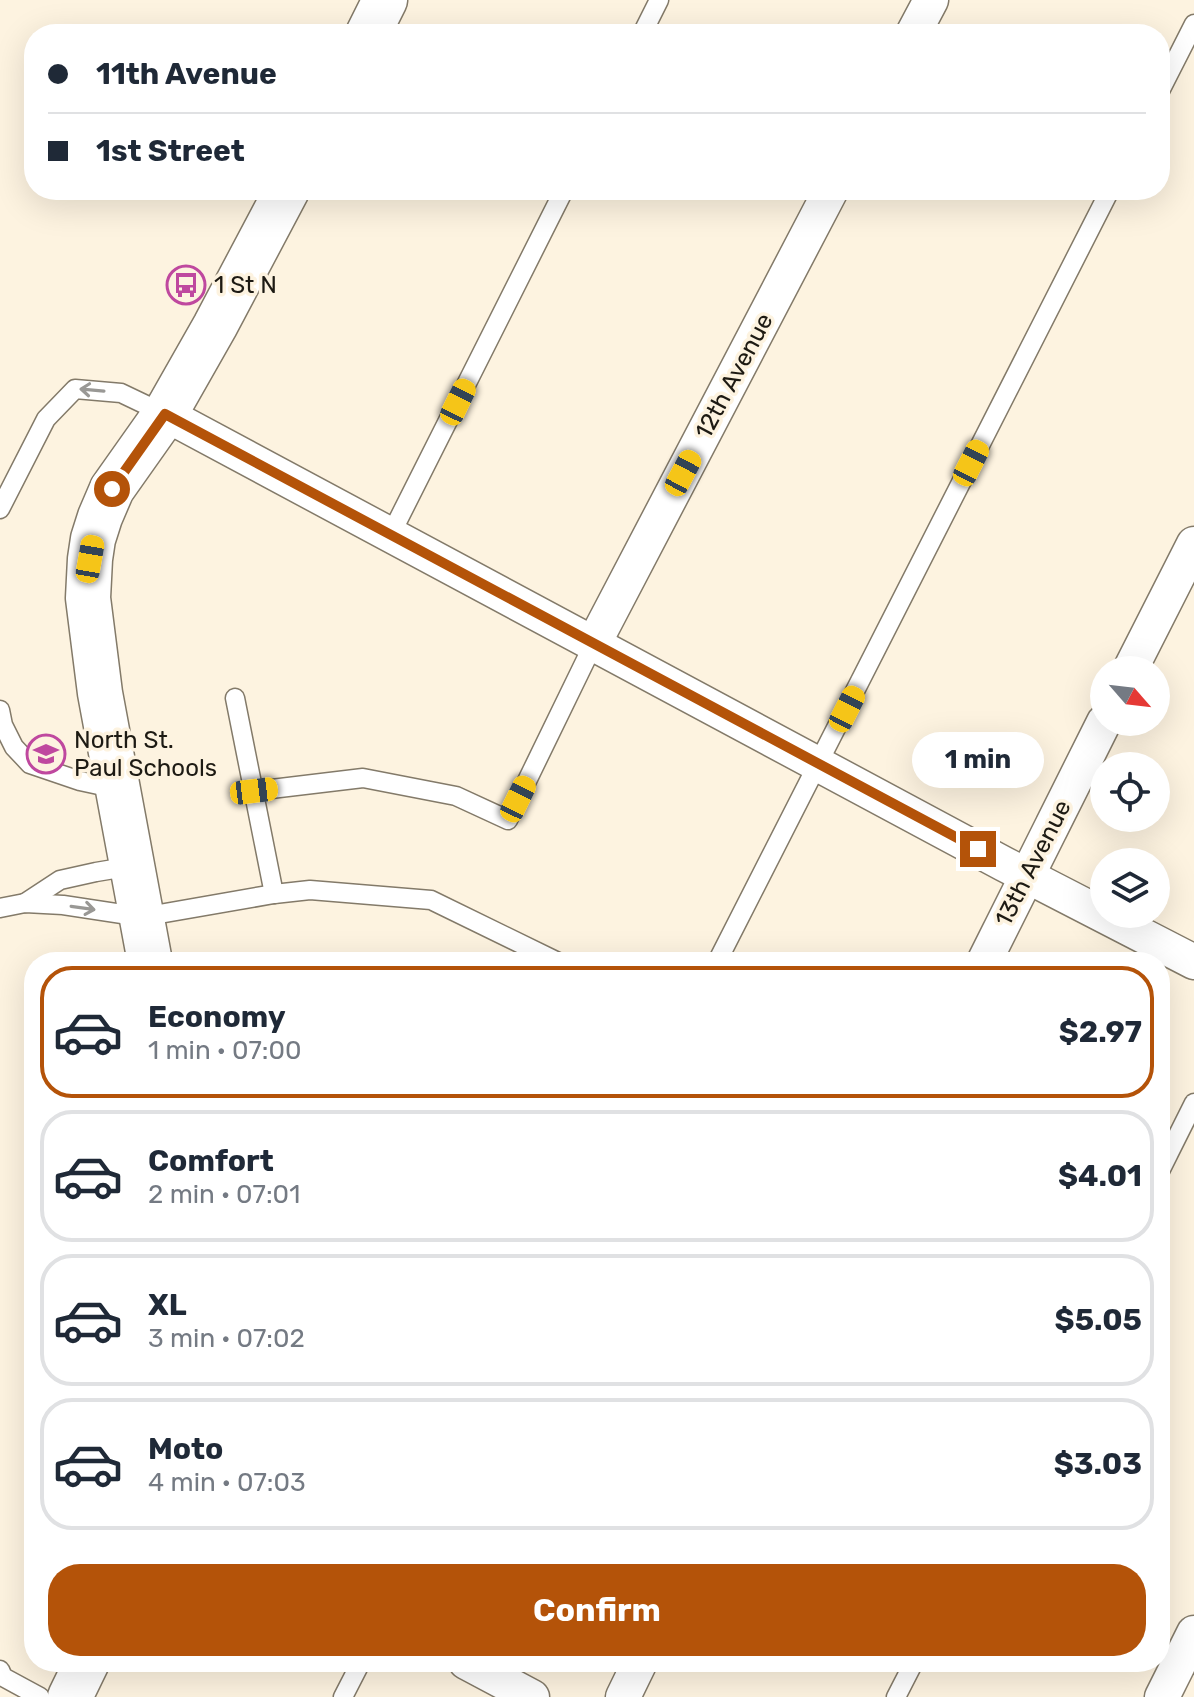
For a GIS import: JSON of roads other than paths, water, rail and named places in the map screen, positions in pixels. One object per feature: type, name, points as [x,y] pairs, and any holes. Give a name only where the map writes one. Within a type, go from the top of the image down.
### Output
[{"type":"street","points":[[373,24],[385,0]]},
{"type":"street","points":[[918,24],[931,0]]},
{"type":"street","points":[[148,952],[100,693],[88,598],[93,539],[112,489],[165,414],[282,200]]},
{"type":"street","name":"12th Avenue","points":[[594,643],[826,200]]},
{"type":"street","points":[[165,414],[1194,962]]},
{"type":"street","points":[[1137,656],[1194,544]]},
{"type":"street","name":"13th Avenue","points":[[989,952],[1097,736]]},
{"type":"street","points":[[1162,1697],[1194,1633]]},
{"type":"street","points":[[70,1697],[82,1672]]},
{"type":"street","points":[[485,1672],[532,1697]]},
{"type":"street","points":[[623,1697],[635,1672]]},
{"type":"lane","points":[[647,24],[659,0]]},
{"type":"lane","points":[[1170,71],[1194,24]]},
{"type":"lane","points":[[391,534],[559,200]]},
{"type":"lane","points":[[722,952],[1105,200]]},
{"type":"lane","points":[[0,509],[46,419],[75,389],[121,393],[165,414]]},
{"type":"lane","name":"12th Avenue","points":[[254,791],[363,778],[456,796],[508,820],[594,643]]},
{"type":"lane","points":[[235,698],[274,894]]},
{"type":"lane","points":[[0,710],[3,725],[14,747],[30,764],[80,781],[118,789]]},
{"type":"lane","points":[[25,903],[60,880],[132,866]]},
{"type":"lane","points":[[0,908],[25,903],[63,905],[142,917],[310,890],[431,900],[538,952]]},
{"type":"lane","points":[[1170,1151],[1194,1103]]},
{"type":"lane","points":[[343,1697],[356,1672]]},
{"type":"lane","points":[[896,1697],[909,1672]]},
{"type":"lane","points":[[1,1675],[40,1697]]},
{"type":"place","name":"1 St N","points":[[186,285]]},
{"type":"place","name":"North St. Paul Schools","points":[[46,754]]}]
